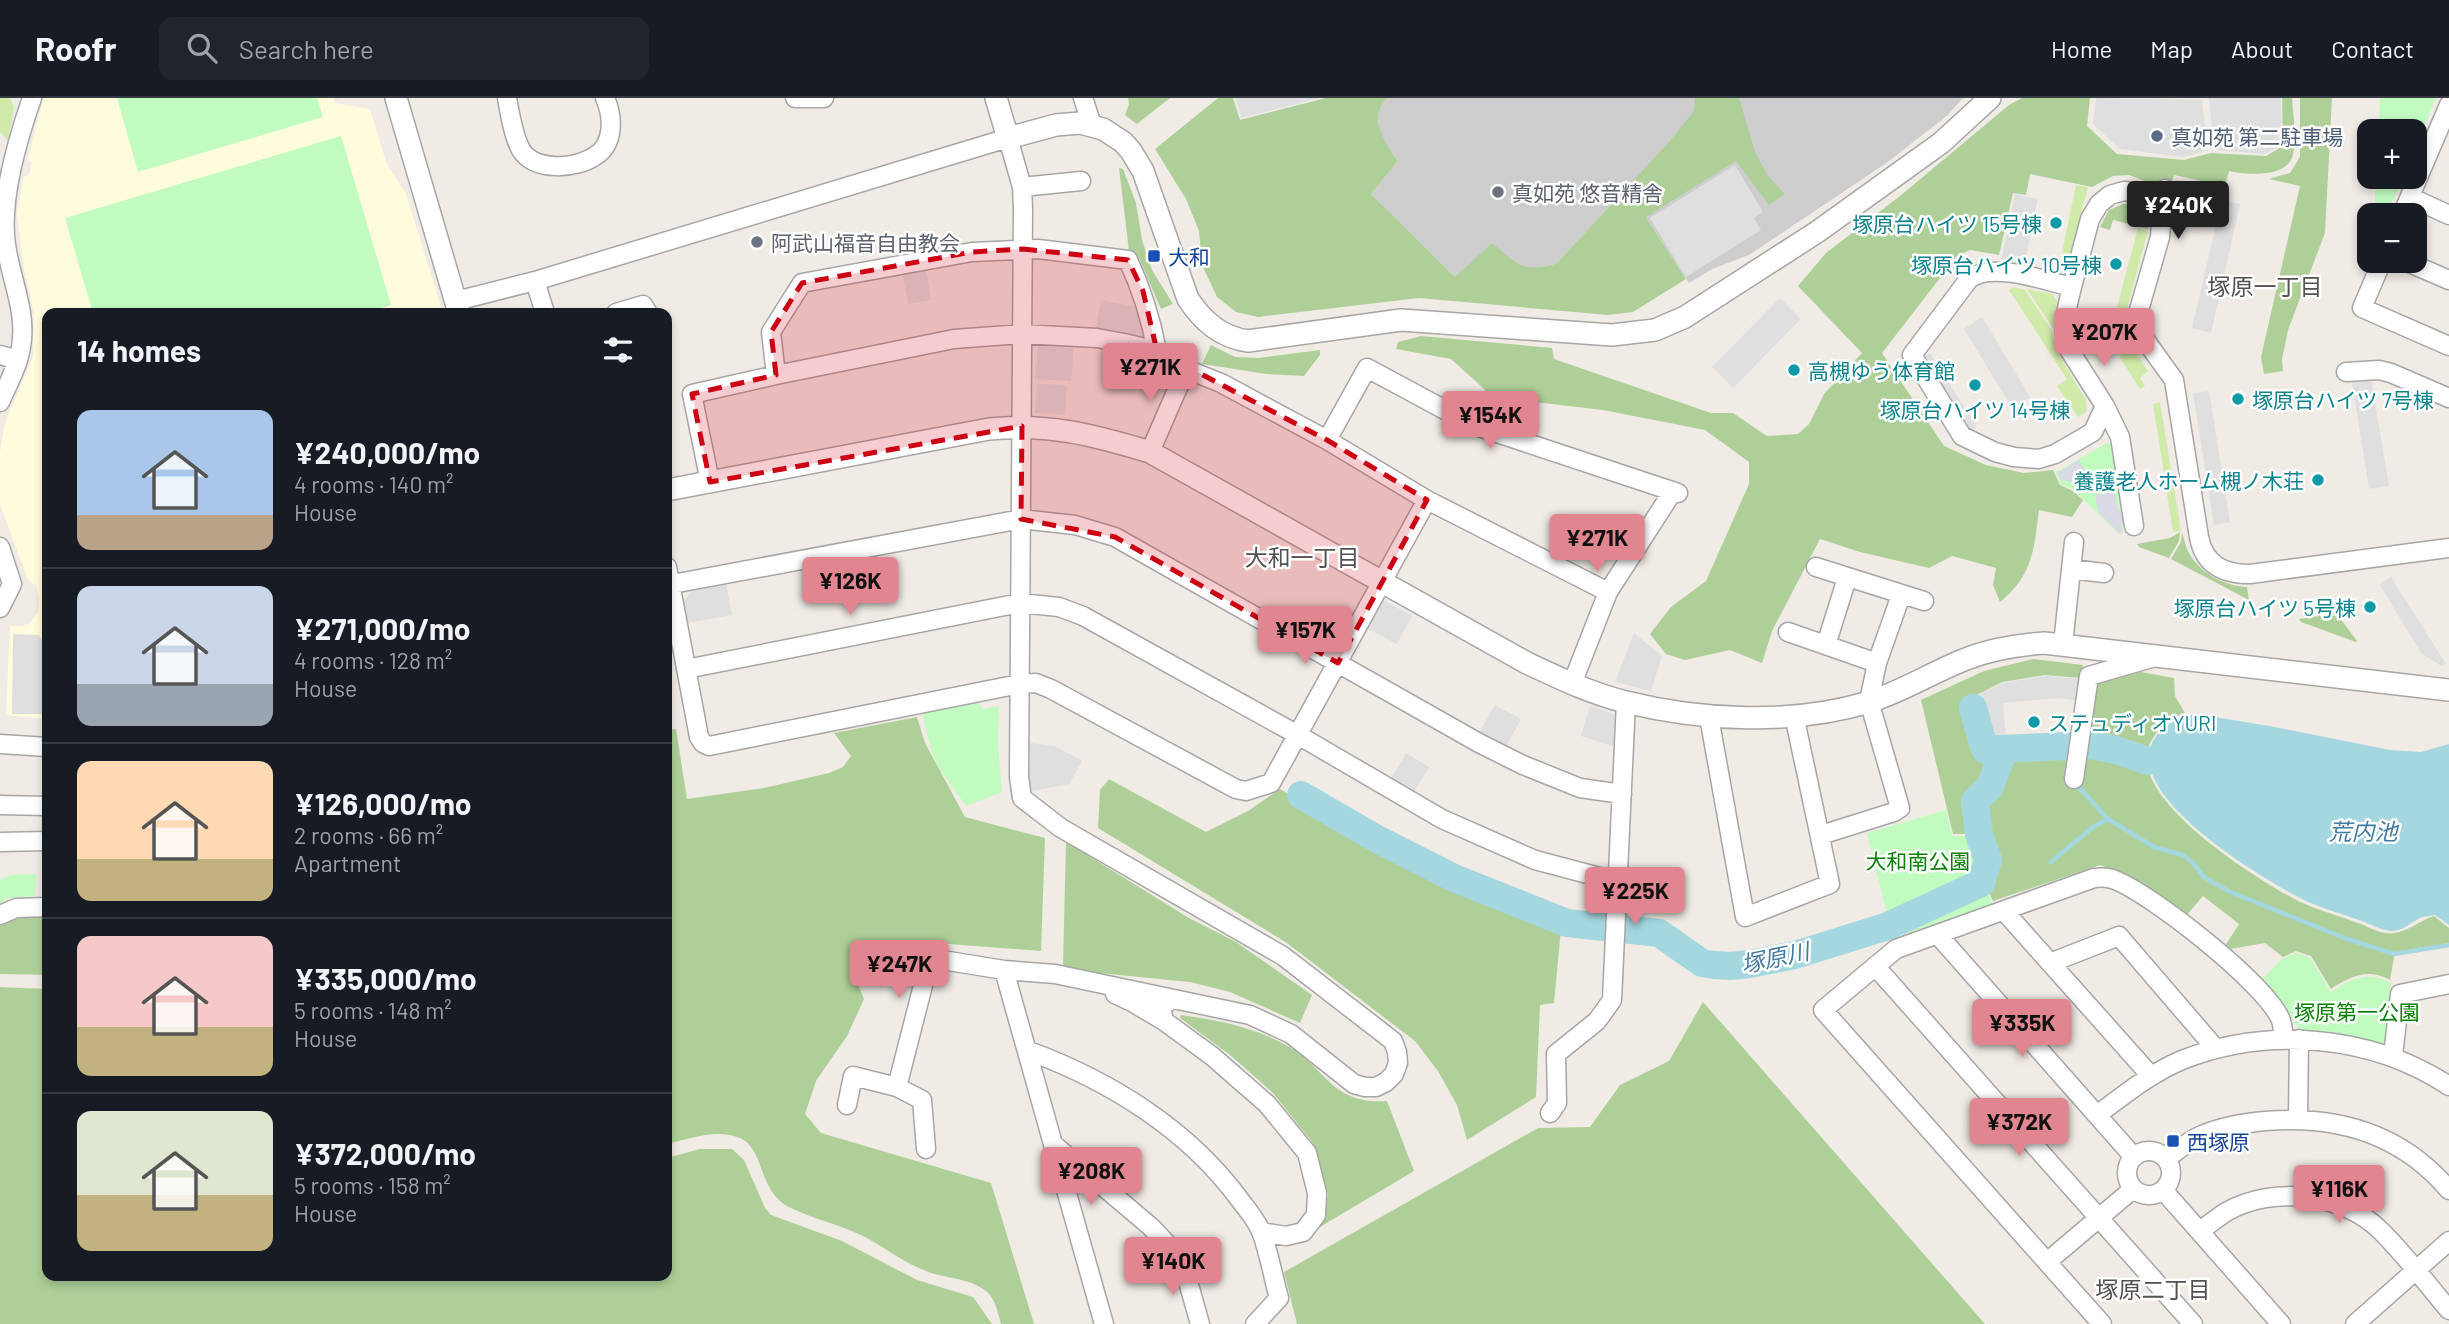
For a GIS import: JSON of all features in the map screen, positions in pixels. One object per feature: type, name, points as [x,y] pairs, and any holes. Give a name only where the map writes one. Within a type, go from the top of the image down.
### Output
[{"type":"street","points":[[0,402],[18,360],[22,336],[22,318],[5,235],[7,200],[32,98]]},
{"type":"street","points":[[396,98],[458,307],[535,281],[1008,138],[1068,123],[1092,125],[1114,135],[1131,151],[1143,172],[1188,299],[1206,322],[1228,336],[1256,340],[1401,320],[1621,335],[1655,330],[1685,317],[1817,232],[1949,136],[1990,98]]},
{"type":"street","points":[[507,98],[522,151],[533,161],[546,167],[596,156],[606,144],[612,126],[610,109],[605,98]]},
{"type":"street","points":[[795,98],[824,98]]},
{"type":"street","points":[[897,1087],[930,958],[1004,970],[1055,974],[1250,1015],[1291,1034],[1354,1084],[1365,1087],[1376,1087],[1386,1082],[1394,1074],[1398,1063],[1393,1041],[1283,956],[1061,828],[1022,798],[1019,777],[1019,684],[1022,187],[996,98]]},
{"type":"street","points":[[1083,98],[1092,125]]},
{"type":"street","points":[[2407,203],[2449,105]]},
{"type":"street","points":[[0,167],[16,155]]},
{"type":"street","points":[[1022,187],[1082,181]]},
{"type":"street","points":[[2155,207],[2163,198],[2165,189]]},
{"type":"street","points":[[2134,526],[2120,437],[2105,406],[2068,348],[2063,327],[2090,219],[2104,199],[2117,192],[2131,191],[2145,197],[2155,207],[2161,225],[2139,310],[2140,323],[2143,337],[2174,380],[2200,545],[2206,558],[2225,571],[2250,574],[2449,548]]},
{"type":"street","points":[[2410,197],[2449,215]]},
{"type":"street","points":[[776,374],[771,332],[802,283],[972,252],[1023,249],[1128,260],[1143,291],[1157,351]]},
{"type":"street","points":[[2072,287],[1993,271],[1975,274],[1912,355],[1962,436],[1978,445],[2014,457],[2039,459],[2055,454],[2093,432],[2105,406]]},
{"type":"street","points":[[2427,271],[2449,281]]},
{"type":"street","points":[[2377,273],[2362,308],[2449,346]]},
{"type":"street","points":[[535,281],[543,308]]},
{"type":"street","points":[[710,482],[692,394],[776,374],[954,339],[1022,334],[1097,338],[1157,351],[1186,369],[1221,383],[1327,440],[1427,500],[1608,592]]},
{"type":"street","points":[[0,355],[18,360]]},
{"type":"street","points":[[1327,440],[1367,368],[1473,425],[1676,492],[1608,592],[1572,684]]},
{"type":"street","points":[[1150,452],[1186,369]]},
{"type":"street","points":[[2346,372],[2379,370],[2391,373],[2449,398]]},
{"type":"street","points":[[672,490],[989,429],[1022,426],[1062,429],[1099,436],[1150,452],[1527,663],[1572,684],[1626,702],[1709,717],[1824,712],[1869,701],[1967,659],[2000,648],[2044,643],[2449,690]]},
{"type":"street","points":[[672,599],[699,737],[703,743],[712,746],[1019,684],[1036,683],[1236,789],[1246,791],[1272,783],[1427,500]]},
{"type":"street","points":[[672,578],[1021,519],[1075,525],[1115,537],[1479,743],[1523,765],[1580,788],[1622,794]]},
{"type":"street","points":[[2063,644],[2074,542]]},
{"type":"street","points":[[0,547],[12,584],[0,608]]},
{"type":"street","points":[[1816,567],[1924,601]]},
{"type":"street","points":[[2071,569],[2104,573]]},
{"type":"street","points":[[1826,645],[1847,578]]},
{"type":"street","points":[[1821,835],[1900,808],[1869,701],[1877,663],[1901,595]]},
{"type":"street","points":[[686,669],[1020,603],[1059,607],[1083,616],[1298,735],[1442,819],[1535,860],[1618,881]]},
{"type":"street","points":[[1788,632],[1877,663]]},
{"type":"street","points":[[2074,779],[2090,676],[2159,656]]},
{"type":"street","points":[[1550,1113],[1557,1104],[1556,1054],[1597,1021],[1612,1000],[1626,702]]},
{"type":"street","points":[[1709,717],[1745,917],[1830,884],[1794,715]]},
{"type":"street","points":[[0,744],[42,747]]},
{"type":"street","points":[[0,805],[42,806]]},
{"type":"street","points":[[0,842],[42,841]]},
{"type":"street","points":[[2102,1324],[1823,1010],[1896,949],[2094,878],[2114,879],[2175,918],[2225,958],[2255,987],[2280,1018],[2292,1039],[2298,1118]]},
{"type":"street","points":[[0,915],[16,908],[42,907]]},
{"type":"street","points":[[2004,911],[2151,1076]]},
{"type":"street","points":[[1938,936],[2133,1156]]},
{"type":"street","points":[[2050,963],[2119,936],[2216,1049]]},
{"type":"street","points":[[1875,966],[2193,1324]]},
{"type":"street","points":[[1004,970],[1104,1324]]},
{"type":"street","points":[[1085,981],[1132,1002],[1164,1021],[1212,1056],[1267,1104],[1307,1153],[1317,1193],[1316,1215],[1309,1236],[1286,1236],[1261,1231]]},
{"type":"street","points":[[2393,1056],[2400,994],[2449,984]]},
{"type":"street","points":[[1164,1021],[1161,1006],[1172,999]]},
{"type":"street","points":[[2097,1115],[2151,1076],[2180,1061],[2216,1049],[2292,1039],[2331,1043],[2393,1056],[2449,1086]]},
{"type":"street","points":[[1028,1051],[1070,1066],[1150,1113],[1190,1145],[1227,1182],[1261,1231],[1279,1298],[1255,1324]]},
{"type":"street","points":[[847,1105],[853,1076],[897,1087],[922,1100],[926,1149]]},
{"type":"street","points":[[2166,1158],[2199,1135],[2221,1128],[2298,1118],[2337,1122],[2371,1133],[2396,1145],[2449,1190]]},
{"type":"street","points":[[1053,1144],[1151,1227],[1182,1260],[1200,1324]]},
{"type":"street","points":[[2145,1151],[2157,1152],[2166,1158],[2171,1169],[2170,1181],[2163,1190],[2154,1195],[2143,1195],[2133,1189],[2126,1172],[2133,1156],[2145,1151]]},
{"type":"street","points":[[2047,1262],[2133,1189]]},
{"type":"street","points":[[2163,1190],[2281,1324]]},
{"type":"street","points":[[2200,1231],[2227,1212],[2245,1204],[2288,1196],[2310,1196],[2333,1202],[2381,1230],[2449,1310]]},
{"type":"street","points":[[2355,1324],[2449,1241]]},
{"type":"highlighted area","points":[[1023,249],[1128,260],[1143,291],[1157,351],[1327,440],[1427,500],[1338,663],[1115,537],[1021,519],[1022,426],[710,482],[692,394],[776,375],[771,332],[802,283],[972,252]]},
{"type":"shaded area","points":[[43,98],[333,98],[335,103],[370,109],[386,162],[406,194],[441,308],[42,308],[42,719],[6,715],[10,626],[30,623],[39,611],[39,597],[36,586],[28,580],[0,504],[0,452],[5,423],[33,357],[34,313],[24,269],[17,213],[24,176],[29,175],[32,162],[28,160]]},
{"type":"shaded area","points":[[1236,98],[1320,98],[1241,118]]},
{"type":"shaded area","name":"真如苑 悠音精舎","points":[[1387,98],[1963,98],[1948,115],[1885,164],[1749,255],[1712,269],[1689,283],[1625,190],[1557,263],[1539,269],[1521,267],[1455,277],[1371,194],[1398,161],[1380,135],[1380,105]]},
{"type":"shaded area","name":"真如苑 第二駐車場","points":[[2096,98],[2202,100],[2208,150],[2184,157],[2120,149],[2093,124]]},
{"type":"shaded area","points":[[2209,98],[2281,98],[2282,145],[2265,154],[2214,150]]},
{"type":"shaded area","points":[[1735,165],[1763,212],[1754,218],[1761,230],[1686,277],[1650,218]]},
{"type":"shaded area","points":[[2015,194],[2038,199],[2024,266],[2001,261]]},
{"type":"shaded area","points":[[2222,200],[2240,204],[2211,333],[2192,328]]},
{"type":"shaded area","points":[[926,267],[931,300],[908,304],[902,271]]},
{"type":"shaded area","points":[[1780,298],[1801,319],[1733,388],[1712,367]]},
{"type":"shaded area","points":[[1101,300],[1141,308],[1148,329],[1141,342],[1095,333]]},
{"type":"shaded area","points":[[1982,317],[2030,397],[2012,408],[1964,329]]},
{"type":"shaded area","points":[[1038,345],[1074,348],[1071,381],[1035,379]]},
{"type":"shaded area","points":[[1930,353],[1977,427],[1962,436],[1916,363]]},
{"type":"shaded area","points":[[2371,379],[2389,486],[2369,489],[2352,382]]},
{"type":"shaded area","points":[[1037,384],[1067,385],[1065,415],[1035,413]]},
{"type":"shaded area","points":[[2209,391],[2230,522],[2214,525],[2193,393]]},
{"type":"shaded area","points":[[2079,460],[2085,471],[2070,482],[2060,479],[2057,473]]},
{"type":"shaded area","points":[[2115,492],[2118,510],[2122,510],[2125,524],[2121,525],[2123,532],[2119,533],[2098,512],[2095,495]]},
{"type":"shaded area","points":[[2391,577],[2446,664],[2441,666],[2421,653],[2380,585]]},
{"type":"shaded area","points":[[726,584],[732,615],[687,623],[683,602],[692,591]]},
{"type":"shaded area","points":[[1381,599],[1412,616],[1397,644],[1366,628]]},
{"type":"shaded area","points":[[1634,633],[1662,656],[1651,691],[1615,682]]},
{"type":"shaded area","points":[[13,634],[39,635],[42,641],[42,714],[12,714]]},
{"type":"shaded area","points":[[2045,676],[2081,679],[2078,701],[2058,698],[2003,703],[2006,737],[1986,740],[1976,697],[2002,683]]},
{"type":"shaded area","points":[[1495,705],[1521,719],[1505,748],[1479,733]]},
{"type":"shaded area","points":[[1590,706],[1617,715],[1616,747],[1581,736]]},
{"type":"shaded area","points":[[1030,743],[1055,746],[1082,761],[1069,784],[1032,791],[1029,780]]},
{"type":"shaded area","points":[[1406,753],[1429,767],[1413,794],[1390,780]]},
{"type":"green space","points":[[0,98],[10,98],[14,107],[8,141],[0,132]]},
{"type":"green space","points":[[117,98],[317,98],[323,117],[138,172]]},
{"type":"green space","points":[[1128,98],[1170,98],[1137,124],[1125,115]]},
{"type":"green space","points":[[1218,98],[1233,98],[1240,120],[1326,98],[1387,98],[1378,114],[1378,122],[1398,161],[1371,194],[1455,277],[1492,243],[1521,265],[1536,268],[1557,263],[1669,142],[1694,111],[1695,98],[1739,98],[1755,152],[1768,176],[1785,194],[1769,205],[1736,161],[1646,217],[1686,279],[1633,312],[1608,315],[1419,298],[1258,317],[1236,312],[1217,297],[1202,265],[1199,231],[1186,199],[1155,149]]},
{"type":"green space","points":[[2022,98],[2090,98],[2087,126],[2117,154],[2184,160],[2211,153],[2266,156],[2283,146],[2282,98],[2292,98],[2295,140],[2290,162],[2284,167],[2256,174],[2229,171],[2225,186],[2174,175],[2171,184],[2159,192],[2145,181],[2129,175],[2113,176],[2092,187],[2030,174],[2026,195],[2013,193],[1999,255],[1970,250],[1957,256],[1882,353],[1944,446],[1986,465],[2024,473],[2053,470],[2060,485],[2083,500],[2072,517],[2039,510],[2033,549],[2026,571],[2000,602],[1993,585],[1996,568],[1952,556],[1929,568],[1860,552],[1820,539],[1772,631],[1762,663],[1730,650],[1685,660],[1666,654],[1650,634],[1671,607],[1706,581],[1749,484],[1749,462],[1705,430],[1603,410],[1493,397],[1451,359],[1396,349],[1398,342],[1421,336],[1552,348],[1554,359],[1711,413],[1733,413],[1767,436],[1798,434],[1809,424],[1824,394],[1862,353],[1798,286],[1826,253],[1900,196],[2009,105]]},
{"type":"green space","points":[[2300,98],[2332,98],[2325,233],[2288,330],[2282,359],[2283,371],[2264,374],[2261,357],[2300,186],[2269,179],[2290,173],[2300,157]]},
{"type":"green space","points":[[2380,98],[2436,98],[2427,120],[2379,119]]},
{"type":"green space","points":[[341,136],[391,305],[381,308],[92,308],[65,218]]},
{"type":"green space","points":[[1119,168],[1123,169],[1136,203],[1142,240],[1152,270],[1173,304],[1161,309],[1138,256],[1129,251]]},
{"type":"green space","points":[[2076,185],[2088,187],[2067,268],[2059,267]]},
{"type":"green space","points":[[2375,189],[2398,189],[2392,203],[2375,203]]},
{"type":"green space","points":[[2123,204],[2133,205],[2143,211],[2150,223],[2148,229],[2113,220],[2110,230],[2100,227],[2109,210]]},
{"type":"green space","points":[[2138,228],[2148,231],[2127,309],[2117,307]]},
{"type":"green space","points":[[2014,287],[2025,290],[2052,331],[2056,350],[2086,400],[2087,411],[2078,417],[2057,386],[2067,379],[2009,290]]},
{"type":"green space","points":[[2027,289],[2052,294],[2057,301],[2053,328]]},
{"type":"green space","points":[[2105,316],[2126,316],[2129,343],[2148,371],[2140,378],[2145,386],[2140,389],[2119,356],[2127,351]]},
{"type":"green space","points":[[1211,345],[1235,357],[1259,358],[1320,350],[1320,355],[1304,376],[1266,374],[1202,364]]},
{"type":"green space","points":[[2160,402],[2181,531],[2173,532],[2153,404]]},
{"type":"green space","points":[[2107,443],[2112,444],[2126,524],[2122,526],[2123,533],[2119,534],[2073,489],[2061,485],[2056,472]]},
{"type":"green space","points":[[2180,532],[2179,541],[2169,558],[2137,544],[2170,538]]},
{"type":"green space","points":[[2182,532],[2188,550],[2199,567],[2221,581],[2247,587],[2249,600],[2171,559],[2181,542]]},
{"type":"green space","points":[[2331,606],[2356,642],[2299,619],[2326,615]]},
{"type":"green space","points":[[2033,659],[2083,665],[2081,678],[2045,675],[2002,682],[1973,697],[1970,707],[1980,749],[1986,754],[2016,759],[2058,755],[2066,750],[2067,780],[2096,683],[2141,672],[2174,678],[2175,696],[2185,713],[2170,719],[2160,728],[2153,738],[2147,760],[2154,784],[2172,808],[2197,833],[2255,876],[2300,902],[2385,933],[2405,930],[2434,916],[2449,928],[2449,943],[2395,952],[2390,980],[2382,976],[2360,975],[2331,989],[2311,956],[2296,951],[2283,957],[2265,943],[2230,949],[2225,946],[2239,924],[2203,896],[2185,917],[2128,876],[2100,865],[1993,901],[1981,874],[1979,856],[1969,834],[1953,834],[1921,700],[1984,671]]},
{"type":"green space","points":[[978,703],[983,709],[999,706],[998,743],[1002,792],[966,806],[939,768],[932,753],[922,712]]},
{"type":"green space","points":[[917,717],[925,743],[965,817],[1045,838],[1041,951],[895,940],[850,966],[864,999],[847,1036],[816,1081],[805,1114],[821,1133],[991,1183],[1034,1324],[1001,1324],[992,1298],[979,1286],[926,1271],[861,1235],[791,1208],[772,1192],[754,1152],[740,1138],[713,1134],[672,1143],[672,729],[676,729],[687,799],[764,788],[829,773],[843,767],[851,756],[834,733]]},
{"type":"green space","points":[[1109,779],[1206,832],[1248,811],[1280,789],[1366,844],[1423,874],[1491,904],[1561,929],[1554,1003],[1540,1005],[1536,1097],[1467,1140],[1457,1105],[1438,1071],[1415,1041],[1287,943],[1098,828],[1100,790]]},
{"type":"green space","name":"大和南公園","points":[[1946,810],[1952,836],[1968,836],[1978,858],[1978,879],[1888,918],[1867,833]]},
{"type":"green space","points":[[1066,842],[1189,918],[1236,942],[1312,995],[1300,1023],[1230,992],[1190,982],[1063,967]]},
{"type":"green space","points":[[36,874],[35,896],[8,898],[0,903],[0,880],[11,875]]},
{"type":"green space","points":[[1987,888],[1992,904],[1909,934],[1905,923],[1944,904]]},
{"type":"green space","points":[[22,915],[42,915],[42,975],[0,974],[0,921]]},
{"type":"green space","name":"塚原第一公園","points":[[2295,953],[2309,957],[2331,992],[2360,978],[2375,977],[2391,983],[2385,1044],[2377,1046],[2302,1031],[2259,982],[2282,959]]},
{"type":"green space","points":[[0,987],[42,989],[42,1281],[672,1281],[672,1157],[700,1149],[732,1149],[744,1160],[765,1208],[771,1215],[842,1241],[917,1280],[973,1297],[992,1324],[0,1324]]},
{"type":"green space","points":[[1703,1002],[1985,1324],[1297,1324],[1284,1272],[1538,1128],[1590,1127],[1620,1085],[1669,1061]]},
{"type":"green space","points":[[1181,1015],[1222,1022],[1261,1033],[1300,1054],[1341,1091],[1368,1101],[1387,1101],[1414,1171],[1320,1227],[1328,1195],[1313,1143],[1273,1093],[1230,1055],[1180,1018]]},
{"type":"water","name":"荒内池","points":[[2186,715],[2203,715],[2269,726],[2390,750],[2421,752],[2449,744],[2449,925],[2435,915],[2422,917],[2396,931],[2378,928],[2300,898],[2246,866],[2213,842],[2183,816],[2160,788],[2149,761],[2156,736]]},
{"type":"water","points":[[2060,735],[2068,745],[2057,753],[2001,757],[1994,751],[1994,746],[2002,740]]},
{"type":"waterway","points":[[1973,708],[1984,747],[1986,750],[2000,749]]},
{"type":"waterway","name":"塚原川","points":[[1301,795],[1377,839],[1454,878],[1567,923],[1659,933],[1702,963],[1730,966],[1795,955],[1888,926],[1981,883],[1988,860],[1979,835],[1975,801],[1990,787],[2001,757],[2000,749],[2091,745],[2148,761]]},
{"type":"waterway","points":[[2076,784],[2108,819],[2154,847],[2183,855],[2204,877],[2228,891],[2347,939],[2394,954],[2449,945]]},
{"type":"waterway","points":[[2051,862],[2093,827],[2108,819]]},
{"type":"place","name":"真如苑 第二駐車場","points":[[2157,136]]},
{"type":"place","name":"真如苑 悠音精舎","points":[[1498,192]]},
{"type":"place","name":"塚原台ハイツ 15号棟","points":[[2056,223]]},
{"type":"place","name":"阿武山福音自由教会","points":[[757,242]]},
{"type":"place","name":"大和","points":[[1154,256]]},
{"type":"place","name":"塚原台ハイツ 10号棟","points":[[2116,264]]},
{"type":"place","name":"高槻ゆう体育館","points":[[1794,370]]},
{"type":"place","name":"塚原台ハイツ 14号棟","points":[[1975,385]]},
{"type":"place","name":"塚原台ハイツ 7号棟","points":[[2238,399]]},
{"type":"place","name":"養護老人ホーム槻ノ木荘","points":[[2318,480]]},
{"type":"place","name":"塚原台ハイツ 5号棟","points":[[2370,607]]},
{"type":"place","name":"ステュディオYURI","points":[[2034,722]]},
{"type":"place","name":"西塚原","points":[[2173,1141]]},
{"type":"district","name":"塚原一丁目","points":[[2265,286]]},
{"type":"district","name":"大和一丁目","points":[[1302,557]]},
{"type":"district","name":"塚原二丁目","points":[[2153,1289]]}]
